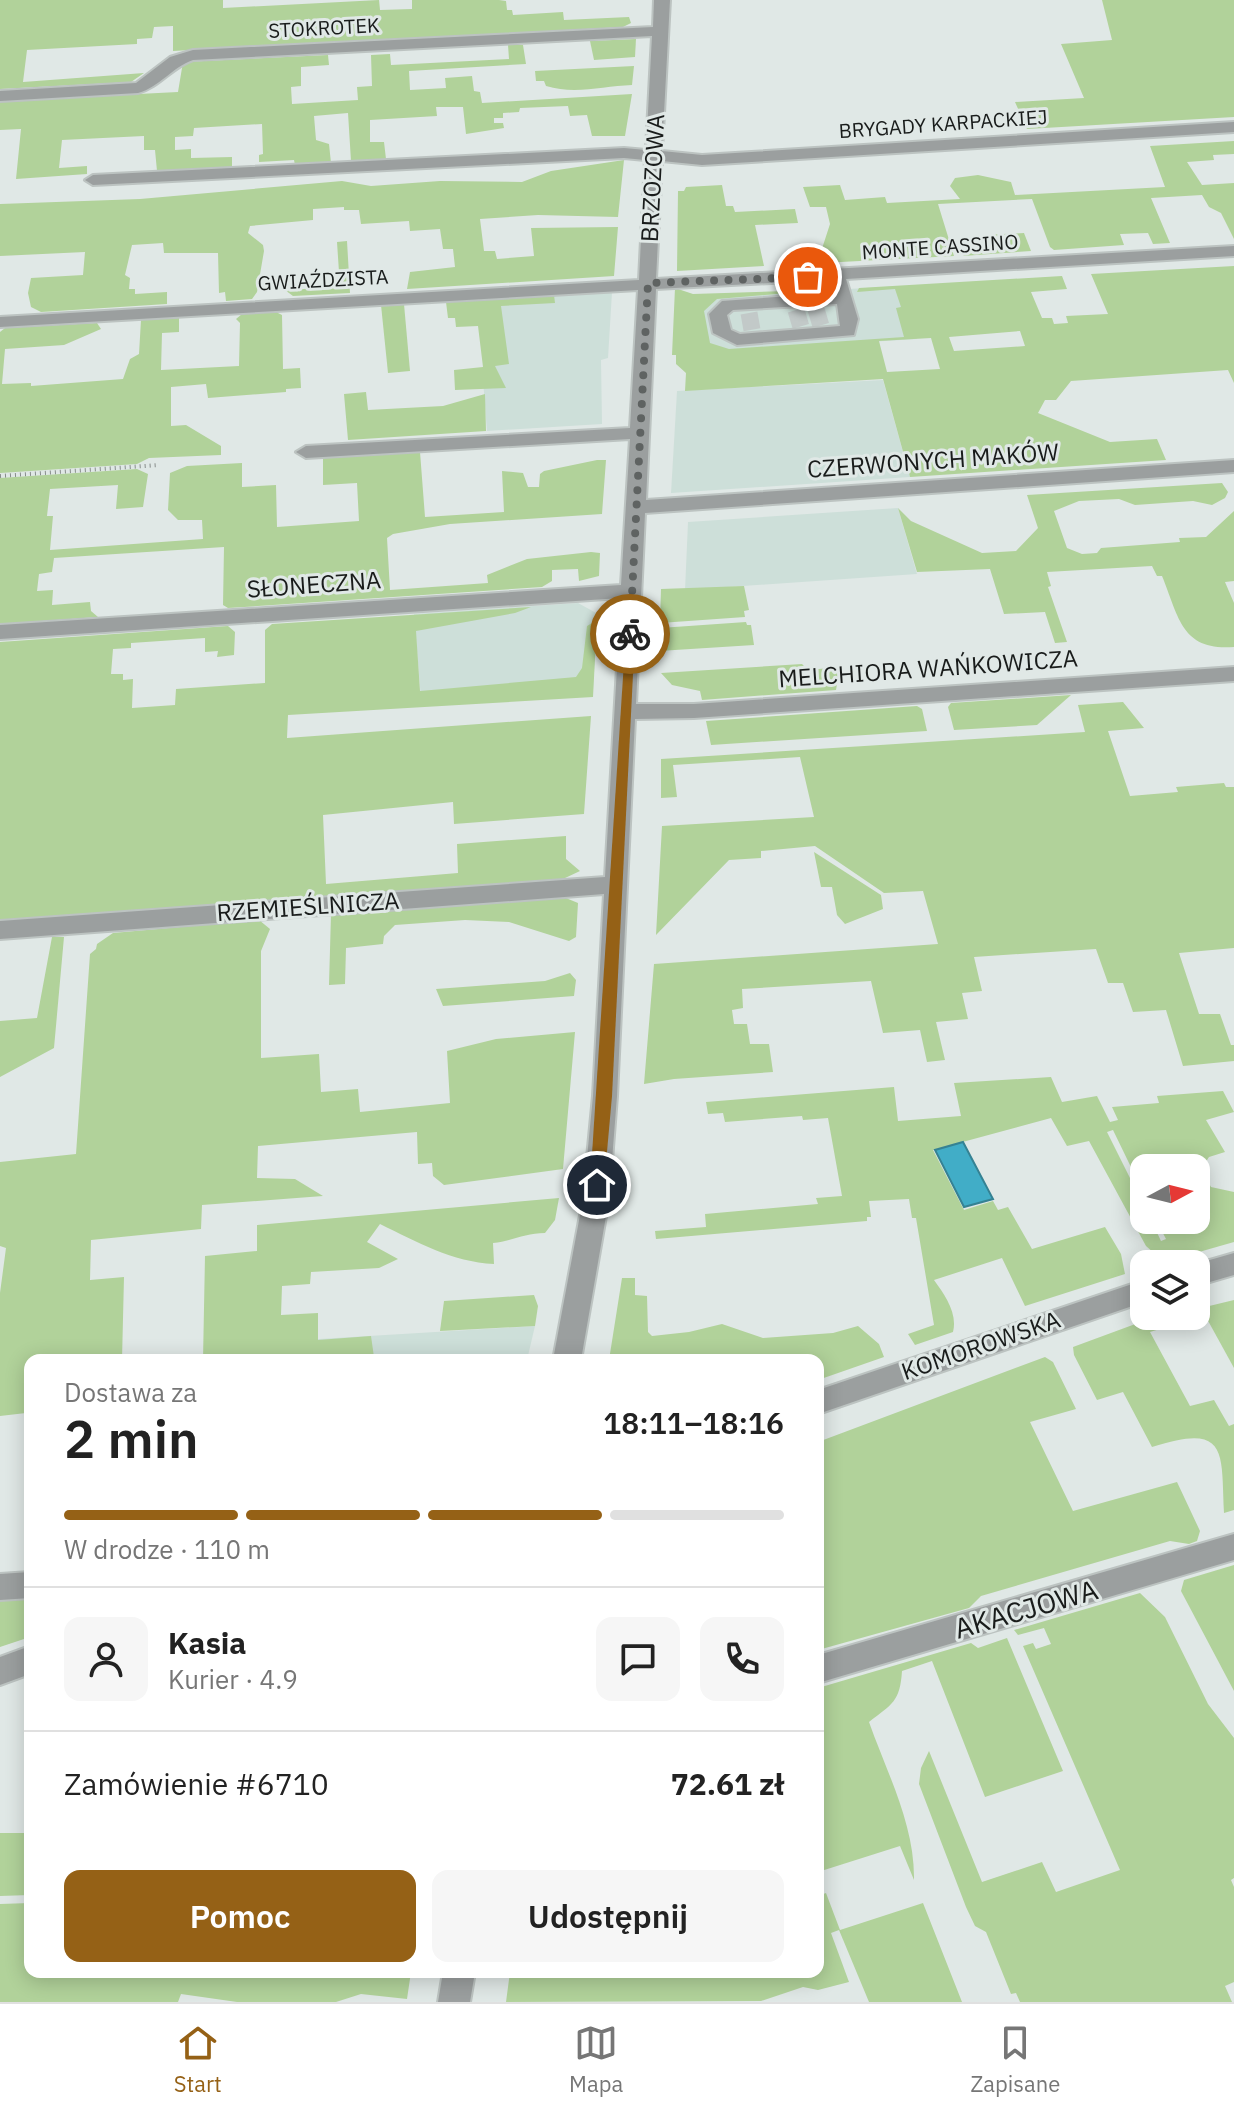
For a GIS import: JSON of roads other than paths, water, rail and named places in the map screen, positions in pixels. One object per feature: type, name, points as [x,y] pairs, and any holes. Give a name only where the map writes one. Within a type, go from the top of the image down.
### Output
[{"type":"street","name":"BRZOZOWA","points":[[568,1354],[599,1171],[662,0]]},
{"type":"street","name":"STOKROTEK","points":[[0,96],[138,88],[151,82],[172,61],[193,55],[661,31]]},
{"type":"street","name":"BRYGADY KARPACKIEJ","points":[[93,180],[609,154],[702,160],[1234,127]]},
{"type":"street","name":"MONTE CASSINO","points":[[648,283],[836,276],[1234,251]]},
{"type":"street","points":[[836,276],[843,298],[850,329],[845,333],[819,317],[751,321],[798,318],[819,317],[843,298]]},
{"type":"street","name":"GWIAŹDZISTA","points":[[0,322],[648,283]]},
{"type":"street","points":[[306,452],[640,433]]},
{"type":"street","name":"CZERWONYCH MAKÓW","points":[[636,507],[1234,466]]},
{"type":"street","name":"SŁONECZNA","points":[[0,632],[632,591]]},
{"type":"street","name":"MELCHIORA WAŃKOWICZA","points":[[626,712],[694,711],[1234,674]]},
{"type":"street","name":"RZEMIEŚLNICZA","points":[[0,930],[616,885]]},
{"type":"street","points":[[1210,1271],[1234,1264]]},
{"type":"street","name":"KOMOROWSKA","points":[[824,1400],[1130,1296]]},
{"type":"street","name":"AKACJOWA","points":[[824,1667],[1234,1547]]},
{"type":"street","points":[[0,1587],[24,1585]]},
{"type":"street","points":[[0,1671],[24,1662]]},
{"type":"street","points":[[454,2002],[458,1978]]},
{"type":"water","points":[[963,1142],[993,1199],[964,1207],[935,1150]]},
{"type":"tunnel","points":[[816,309],[821,326]]},
{"type":"tunnel","points":[[796,310],[801,327]]},
{"type":"tunnel","points":[[749,313],[752,330]]}]
